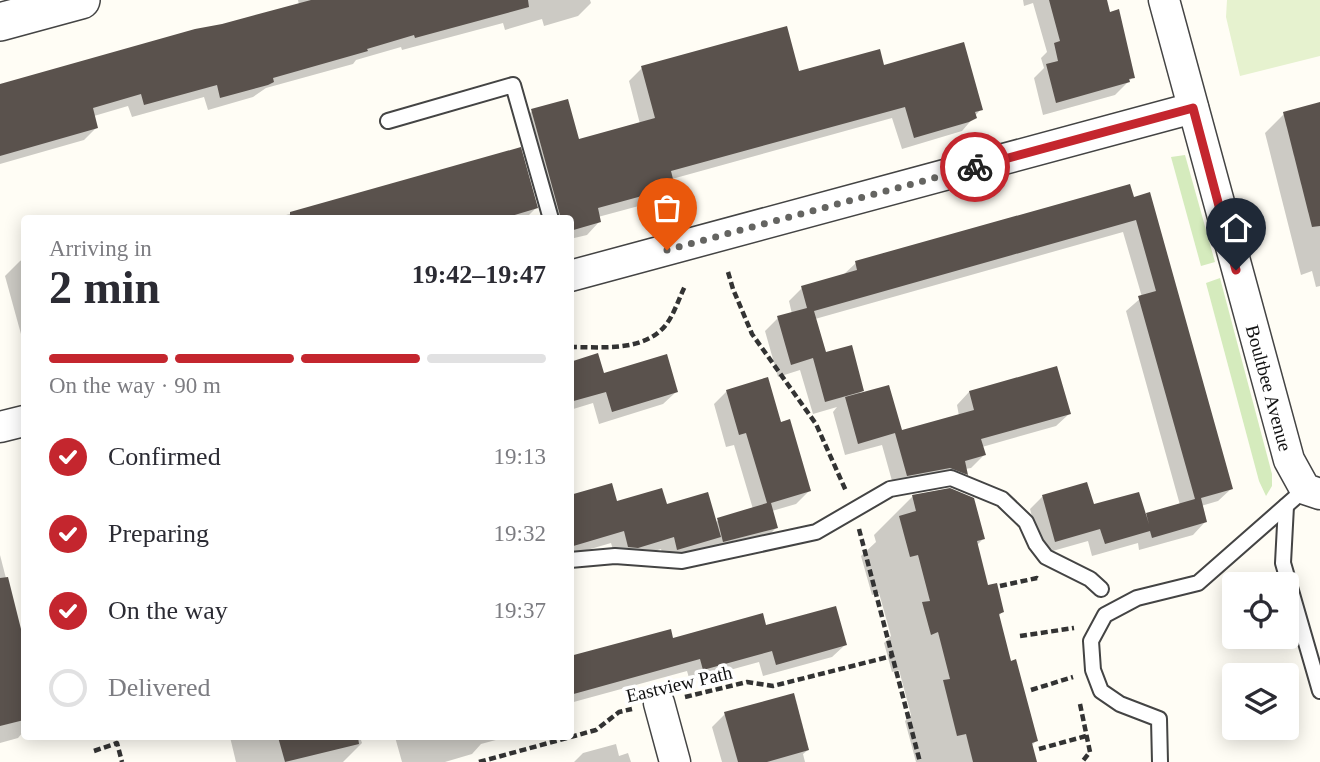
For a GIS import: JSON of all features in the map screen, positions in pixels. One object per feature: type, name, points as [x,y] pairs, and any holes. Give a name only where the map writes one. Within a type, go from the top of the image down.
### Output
[{"type":"street","points":[[0,22],[81,0]]},
{"type":"street","name":"Boultbee Avenue","points":[[1164,0],[1275,415],[1304,497]]},
{"type":"street","points":[[574,275],[1193,108]]},
{"type":"street","points":[[0,427],[21,422]]},
{"type":"street","points":[[659,703],[675,762]]},
{"type":"lane","points":[[388,121],[513,85],[550,215]]},
{"type":"lane","points":[[574,560],[615,556],[682,561],[816,532],[890,489],[951,478],[1002,499],[1026,522],[1036,544],[1046,557],[1090,579],[1101,589]]},
{"type":"lane","points":[[1304,497],[1283,563],[1320,691]]},
{"type":"lane","points":[[1160,762],[1158,719],[1120,704],[1101,691],[1093,670],[1091,640],[1105,615],[1137,598],[1198,583],[1268,519],[1304,497]]},
{"type":"path","points":[[574,347],[611,348],[643,342],[665,326],[685,286]]},
{"type":"path","points":[[1000,586],[1037,578],[1047,584]]},
{"type":"path","points":[[1020,636],[1075,628]]},
{"type":"path","name":"Eastview Path","points":[[574,736],[596,730],[619,712],[747,682],[773,686],[892,656]]},
{"type":"path","points":[[1031,690],[1073,677]]},
{"type":"path","points":[[1080,704],[1090,752],[1082,762]]},
{"type":"path","points":[[1039,749],[1086,736]]},
{"type":"path","name":"Eastview Path","points":[[479,762],[559,740]]},
{"type":"path","points":[[94,751],[117,743],[122,762]]},
{"type":"green space","points":[[1227,0],[1320,0],[1320,56],[1240,76],[1226,17]]},
{"type":"green space","points":[[1185,155],[1215,262],[1201,266],[1171,157]]},
{"type":"green space","points":[[1220,278],[1272,474],[1272,486],[1266,496],[1259,481],[1206,283]]},
{"type":"building","points":[[311,0],[528,0],[529,7],[415,38],[414,35],[273,78],[274,82],[268,85],[220,98],[217,85],[144,105],[141,94],[93,108],[98,128],[0,156],[0,84],[195,29]]},
{"type":"building","points":[[1049,0],[1107,0],[1110,12],[1119,9],[1135,78],[1129,79],[1130,82],[1056,103],[1046,64],[1058,61],[1054,43],[1060,41]]},
{"type":"building","points":[[787,26],[799,71],[880,49],[884,65],[964,42],[983,110],[975,112],[977,118],[969,122],[914,138],[905,107],[671,171],[675,187],[598,208],[601,222],[574,230],[574,215],[560,215],[531,109],[568,99],[579,139],[655,118],[641,66]]},
{"type":"building","points":[[1320,102],[1320,226],[1312,227],[1283,112]]},
{"type":"building","points":[[521,147],[538,208],[514,215],[290,215],[290,212]]},
{"type":"building","points":[[1130,184],[1134,197],[1150,192],[1233,489],[1201,498],[1207,522],[1152,538],[1150,531],[1105,544],[1100,529],[1055,542],[1042,495],[1087,482],[1094,504],[1139,492],[1149,524],[1146,513],[1195,499],[1138,296],[1156,291],[1136,220],[814,311],[826,352],[852,345],[864,391],[825,402],[813,358],[791,365],[777,316],[807,308],[801,286],[857,270],[855,261]]},
{"type":"building","points":[[598,353],[604,373],[667,354],[678,392],[612,412],[606,392],[574,401],[574,361]]},
{"type":"building","points":[[1057,366],[1071,414],[981,439],[986,455],[965,461],[968,475],[950,468],[907,476],[895,433],[858,444],[845,397],[889,385],[902,430],[974,410],[969,391]]},
{"type":"building","points":[[768,377],[781,422],[790,419],[811,491],[771,503],[778,528],[723,542],[717,518],[767,503],[746,433],[739,435],[726,390]]},
{"type":"building","points":[[612,483],[617,501],[662,488],[667,504],[708,492],[721,537],[677,550],[674,537],[638,548],[628,547],[624,531],[574,546],[574,494]]},
{"type":"building","points":[[950,488],[974,498],[985,539],[977,541],[988,585],[997,583],[1004,612],[999,614],[1011,661],[1016,659],[1038,741],[1032,743],[1037,762],[973,762],[966,734],[957,736],[943,680],[950,679],[938,632],[931,635],[922,602],[930,601],[918,555],[910,557],[899,516],[916,511],[912,495]]},
{"type":"building","points":[[8,577],[21,629],[21,721],[0,726],[0,578]]},
{"type":"building","points":[[836,606],[847,645],[776,665],[772,651],[703,670],[700,659],[574,694],[574,655],[671,629],[673,638],[763,613],[766,625]]},
{"type":"building","points":[[794,693],[809,750],[767,762],[738,762],[724,712]]},
{"type":"building","points":[[279,740],[358,740],[359,744],[285,762]]},
{"type":"way so far","points":[[667,250],[975,167]]},
{"type":"route","points":[[975,167],[1193,108],[1236,270]]}]
